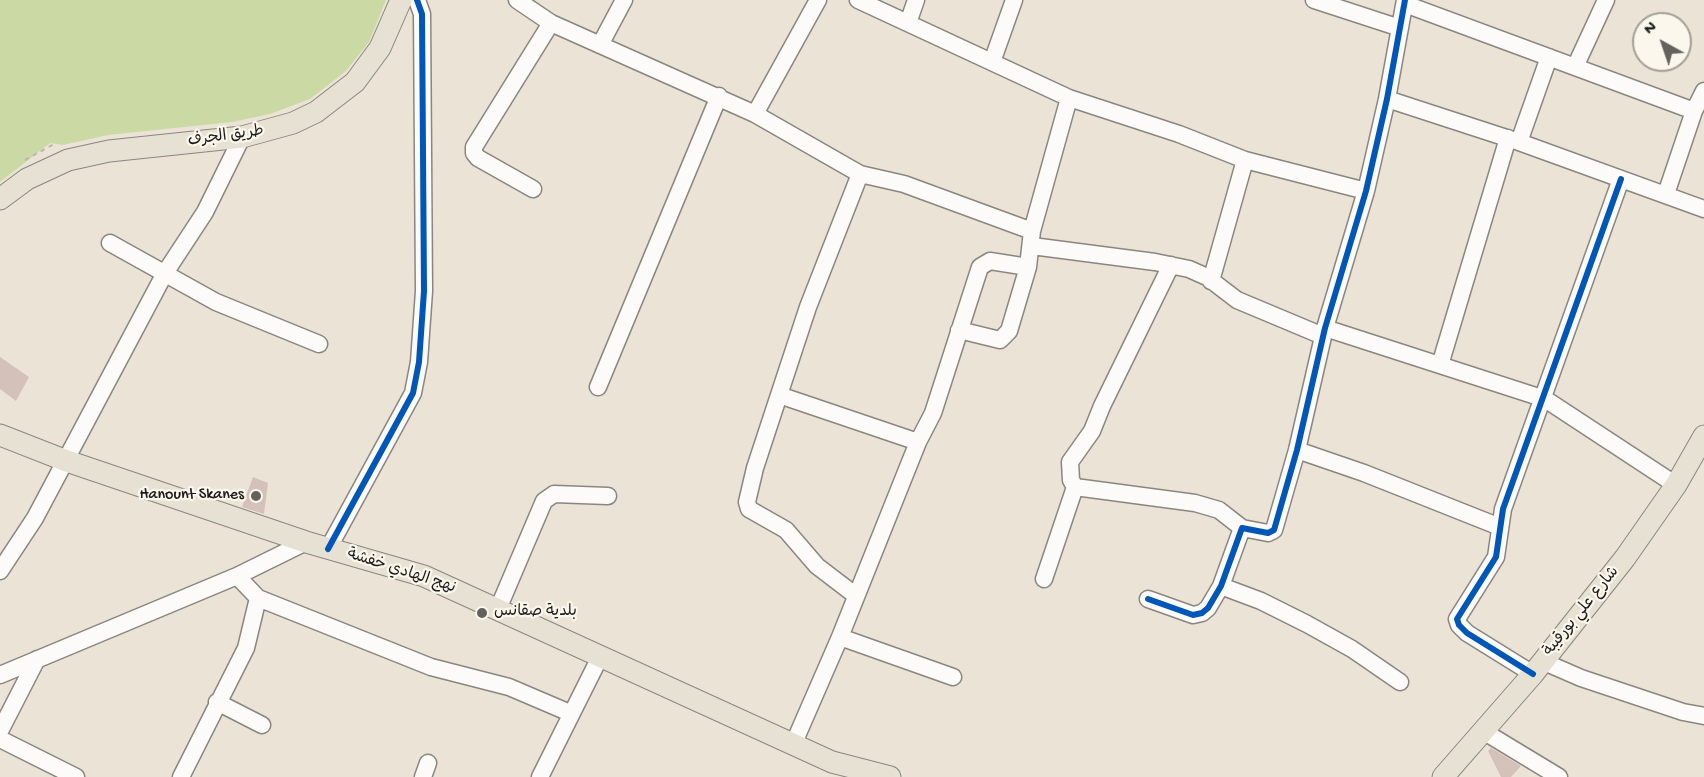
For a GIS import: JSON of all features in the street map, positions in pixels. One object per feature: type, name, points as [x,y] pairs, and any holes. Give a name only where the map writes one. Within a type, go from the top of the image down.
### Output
[{"type":"main road","name":"طريق الجرف","points":[[0,199],[27,180],[68,160],[109,151],[242,137],[293,123],[316,112],[355,82],[380,48],[401,0]]},
{"type":"main road","name":"نهج الهادي خفشة","points":[[0,435],[64,460],[306,542],[424,576],[794,746],[829,770],[890,777]]},
{"type":"main road","name":"شارع علي بورقيبة","points":[[1443,777],[1538,668],[1625,558],[1676,485],[1704,436]]},
{"type":"street","points":[[328,549],[413,393],[419,362],[424,291],[422,14],[417,0]]},
{"type":"street","points":[[517,0],[551,23],[755,114],[860,174],[904,184],[1032,238],[1172,265],[1199,273],[1237,300],[1324,332],[1440,365],[1545,399],[1676,485]]},
{"type":"street","points":[[600,45],[624,0]]},
{"type":"street","points":[[755,114],[818,0]]},
{"type":"street","points":[[858,0],[1070,98],[1179,134],[1245,160],[1366,191]]},
{"type":"street","points":[[908,23],[916,0]]},
{"type":"street","points":[[992,62],[1014,0]]},
{"type":"street","points":[[1314,0],[1400,28]]},
{"type":"street","points":[[1575,67],[1606,0]]},
{"type":"street","points":[[1075,487],[1195,503],[1219,510],[1242,528],[1268,533],[1274,530],[1297,450],[1324,332],[1366,191],[1387,99],[1405,2],[1694,111]]},
{"type":"street","points":[[533,189],[478,158],[474,153],[474,147],[551,23]]},
{"type":"street","points":[[1440,365],[1514,140],[1549,57]]},
{"type":"street","points":[[1665,194],[1694,111],[1704,91]]},
{"type":"street","points":[[598,387],[719,96]]},
{"type":"street","points":[[959,330],[1000,340],[1006,336],[1028,267],[1032,238],[1070,98]]},
{"type":"street","points":[[1387,99],[1514,140],[1704,209]]},
{"type":"street","points":[[0,571],[35,518],[165,273],[205,212],[242,137]]},
{"type":"street","points":[[1211,280],[1245,160]]},
{"type":"street","points":[[855,595],[817,566],[786,530],[749,509],[747,502],[755,468],[808,307],[860,174]]},
{"type":"street","points":[[1621,179],[1545,399],[1503,509],[1496,557],[1457,622],[1467,633],[1538,668],[1683,712],[1704,716]]},
{"type":"street","points":[[110,243],[216,302],[319,344]]},
{"type":"street","points":[[794,746],[840,638],[855,595],[918,442],[944,384],[980,267],[984,262],[1028,267]]},
{"type":"street","points":[[1044,579],[1075,487],[1071,480],[1070,462],[1092,431],[1102,406],[1172,265]]},
{"type":"street","points":[[779,395],[918,442]]},
{"type":"street","points":[[1297,450],[1364,473],[1500,527]]},
{"type":"street","points":[[498,609],[544,501],[554,494],[608,496]]},
{"type":"street","points":[[1148,599],[1193,615],[1208,608],[1221,586],[1242,528]]},
{"type":"street","points":[[0,675],[237,576],[306,542]]},
{"type":"street","points":[[237,576],[258,598],[431,667],[509,687],[570,713]]},
{"type":"street","points":[[1221,586],[1261,601],[1307,624],[1352,649],[1400,682]]},
{"type":"street","points":[[181,777],[246,648],[258,598]]},
{"type":"street","points":[[840,638],[953,677]]},
{"type":"street","points":[[540,777],[600,657]]},
{"type":"street","points":[[0,731],[37,659]]},
{"type":"street","points":[[217,702],[262,725]]},
{"type":"street","points":[[1483,731],[1559,777]]},
{"type":"street","points":[[0,738],[76,777]]},
{"type":"path","points":[[18,164],[54,144],[61,149]]},
{"type":"green space","points":[[0,0],[386,0],[369,42],[346,71],[310,99],[270,114],[232,122],[108,135],[63,145],[50,143],[0,182]]},
{"type":"building","points":[[0,357],[29,377],[16,401],[0,389]]},
{"type":"building","name":"Hanount Skanes","points":[[253,477],[268,483],[264,514],[242,507]]},
{"type":"building","points":[[1491,748],[1521,766],[1511,777],[1501,777],[1488,751]]},
{"type":"cycle path","points":[[328,549],[413,393],[419,362],[424,291],[422,14],[417,0]]},
{"type":"cycle path","points":[[1148,599],[1193,615],[1202,613],[1208,608],[1221,586],[1242,528],[1268,533],[1274,530],[1297,450],[1325,328],[1366,191],[1387,99],[1405,0]]},
{"type":"cycle path","points":[[1533,674],[1467,633],[1459,625],[1457,619],[1496,557],[1503,509],[1621,179]]},
{"type":"place","name":"Hanount Skanes","points":[[256,496]]},
{"type":"place","name":"بلدية صقانس","points":[[482,613]]}]
